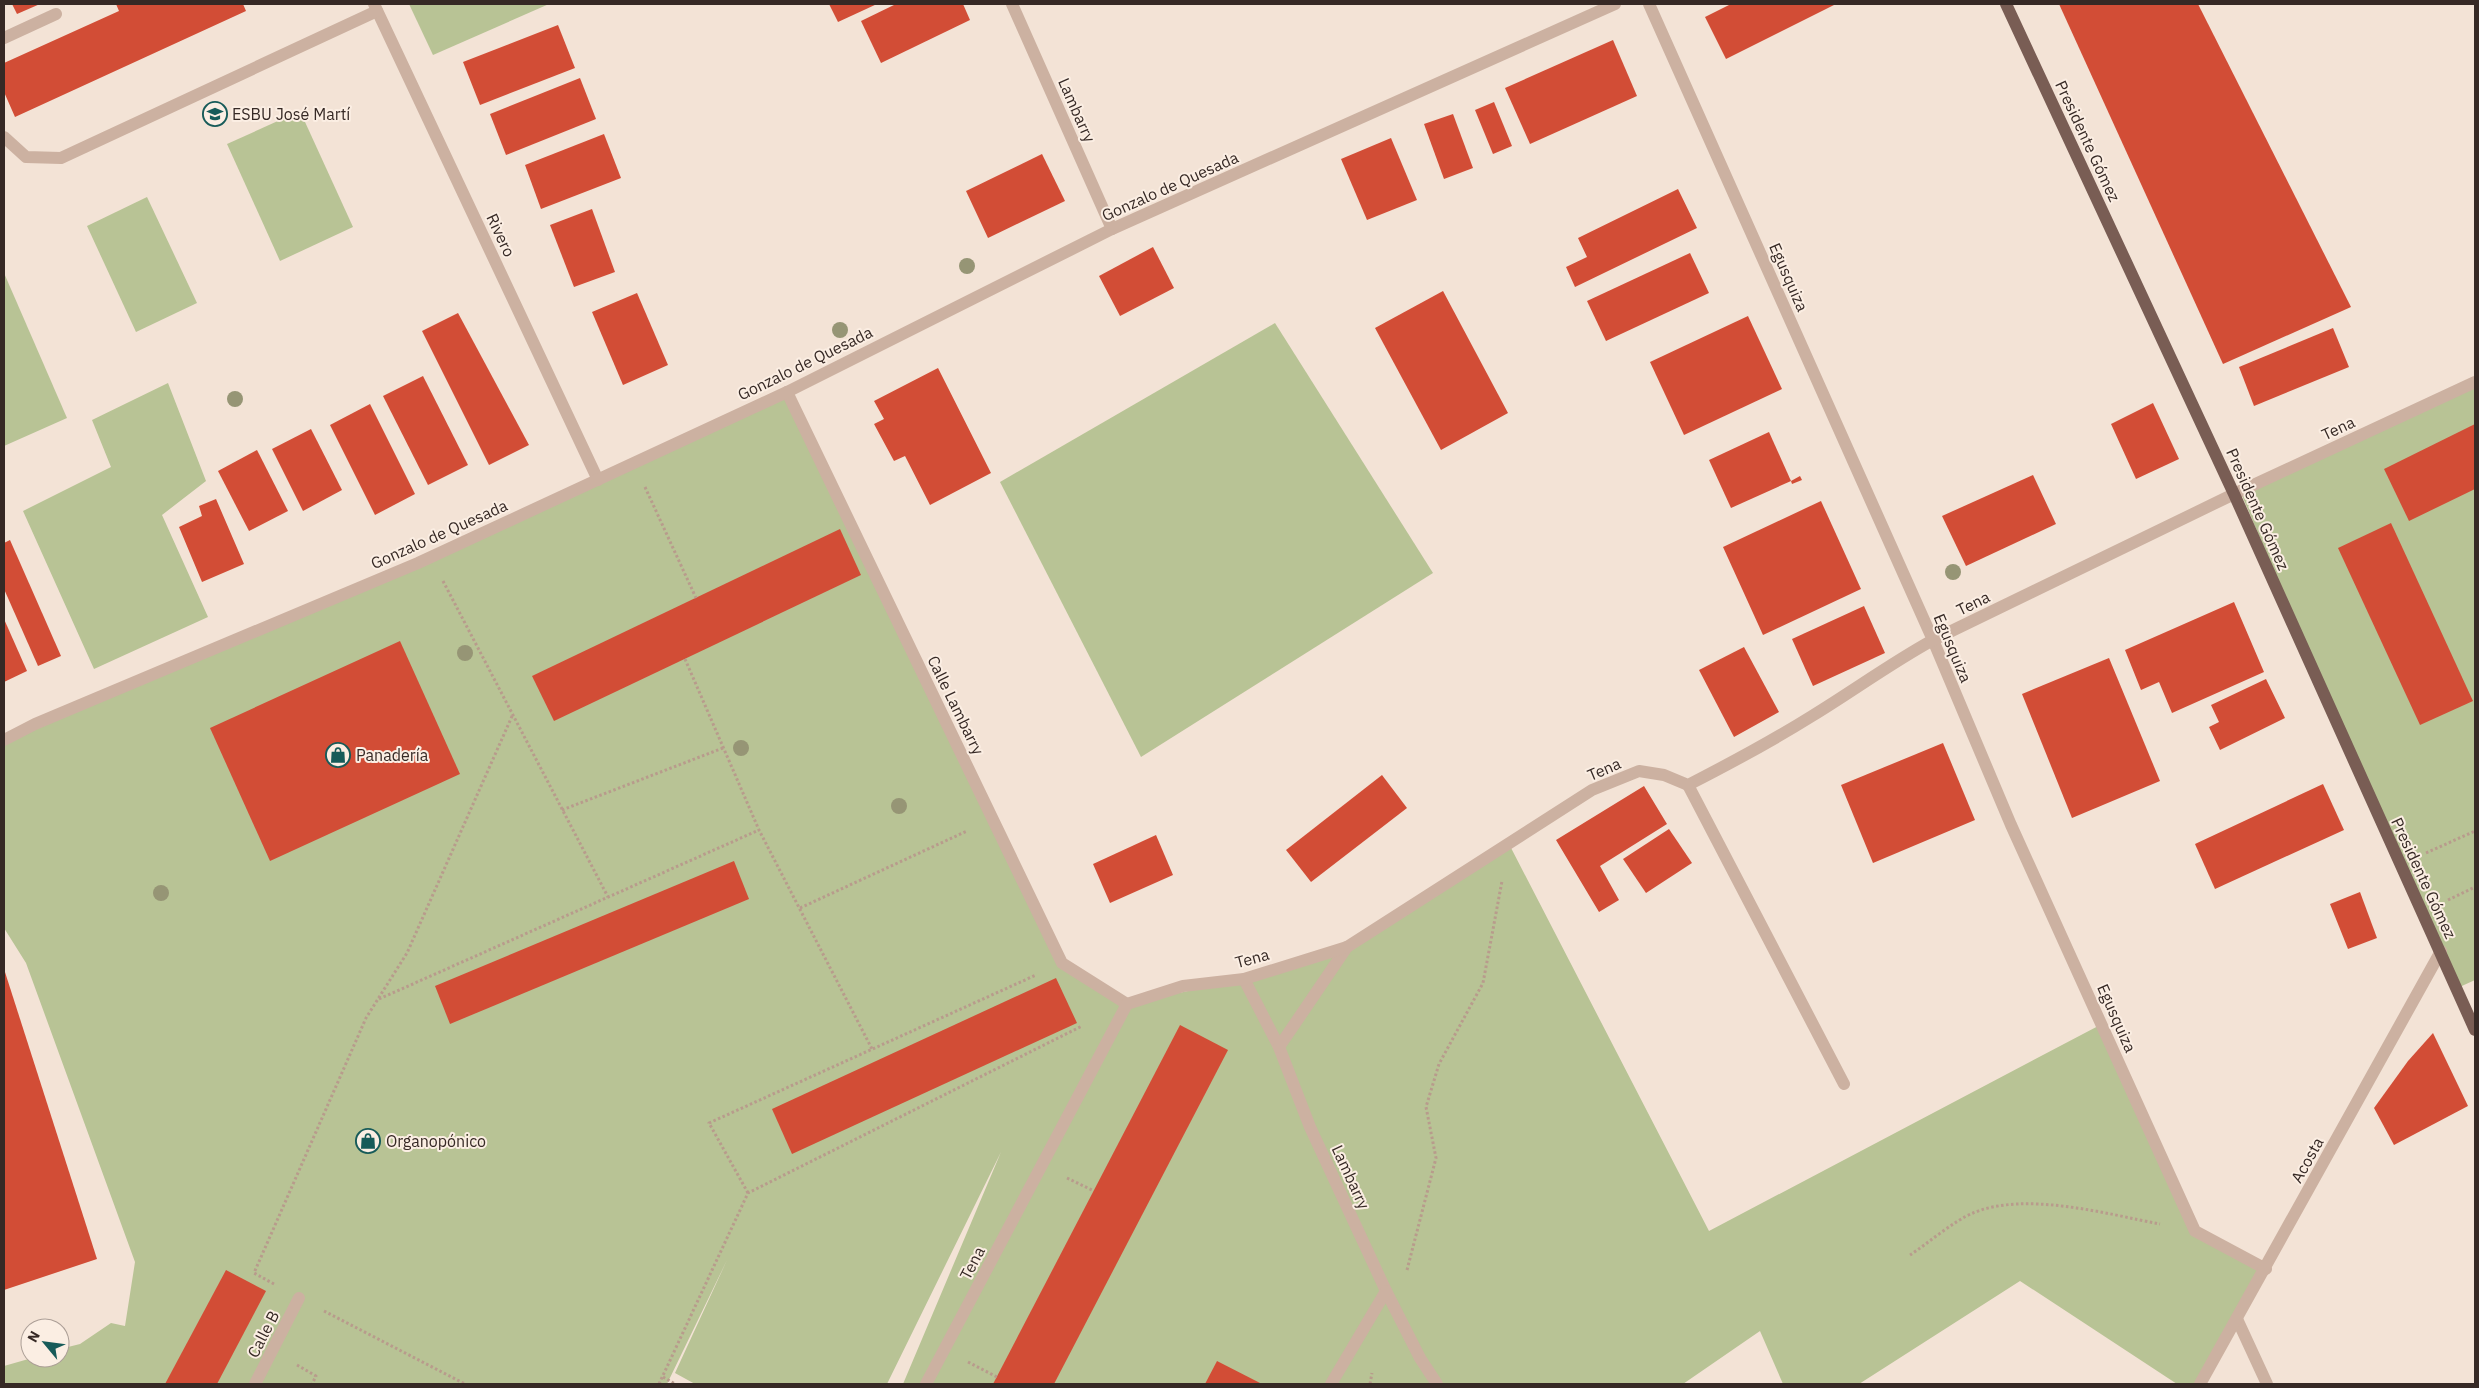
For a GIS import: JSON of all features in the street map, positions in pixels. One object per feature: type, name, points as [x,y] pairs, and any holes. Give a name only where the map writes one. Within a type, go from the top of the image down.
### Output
[{"type":"main road","name":"Presidente Gómez","points":[[2006,4],[2234,494],[2475,1030]]},
{"type":"street","name":"Lambarry","points":[[1012,4],[1112,229]]},
{"type":"street","name":"Gonzalo de Quesada","points":[[4,740],[35,724],[431,556],[598,480],[787,392],[1112,229],[1615,4]]},
{"type":"street","name":"Egusquiza","points":[[1649,4],[1932,640],[2011,825],[2195,1231]]},
{"type":"street","points":[[4,137],[26,157],[61,158],[376,7]]},
{"type":"street","name":"Rivero","points":[[376,7],[598,480]]},
{"type":"street","points":[[4,38],[56,14]]},
{"type":"street","name":"Tena","points":[[926,1384],[1127,1004],[1183,986],[1244,979],[1347,947],[1592,790],[1639,771],[1664,775],[1688,785],[1750,754],[1932,640],[2234,494],[2475,382]]},
{"type":"street","name":"Calle Lambarry","points":[[787,392],[883,595],[1062,963]]},
{"type":"street","points":[[1688,785],[1844,1084]]},
{"type":"street","points":[[1279,1047],[1347,947]]},
{"type":"street","name":"Acosta","points":[[2200,1384],[2266,1269],[2441,951]]},
{"type":"street","points":[[1062,963],[1127,1004]]},
{"type":"street","name":"Lambarry","points":[[1244,979],[1279,1047],[1310,1127],[1386,1291],[1420,1358],[1437,1384]]},
{"type":"street","points":[[2195,1231],[2266,1269]]},
{"type":"street","points":[[1332,1384],[1386,1291]]},
{"type":"street","name":"Calle B","points":[[255,1384],[300,1298]]},
{"type":"street","points":[[2237,1319],[2267,1384]]},
{"type":"path","points":[[634,463],[696,598]]},
{"type":"path","points":[[431,556],[608,898]]},
{"type":"path","points":[[685,659],[759,830],[872,1049]]},
{"type":"path","points":[[465,1384],[254,1273],[366,1018],[407,953],[512,714]]},
{"type":"path","points":[[562,810],[723,748]]},
{"type":"path","points":[[800,908],[993,819]]},
{"type":"path","points":[[378,999],[759,830]]},
{"type":"path","points":[[2400,865],[2475,831]]},
{"type":"path","points":[[1395,1309],[1415,1244],[1436,1158],[1426,1107],[1438,1064],[1483,983],[1509,844]]},
{"type":"path","points":[[748,1193],[709,1123],[1062,963]]},
{"type":"path","points":[[659,1384],[748,1193],[1083,1026]]},
{"type":"path","points":[[1910,1255],[1973,1213],[2019,1202],[2090,1211],[2195,1231]]},
{"type":"path","points":[[662,1377],[675,1384]]},
{"type":"green space","points":[[409,4],[549,4],[433,55]]},
{"type":"green space","points":[[300,111],[353,227],[280,261],[227,144]]},
{"type":"green space","points":[[147,197],[197,303],[136,332],[87,226]]},
{"type":"green space","points":[[4,273],[67,418],[4,446]]},
{"type":"green space","points":[[1275,323],[1433,573],[1141,757],[1000,482]]},
{"type":"green space","points":[[2475,376],[2475,980],[2453,990],[2240,491]]},
{"type":"green space","points":[[168,383],[206,481],[162,515],[208,617],[94,669],[23,511],[111,467],[92,420]]},
{"type":"green space","points":[[787,392],[1062,963],[1127,1004],[1244,979],[1347,947],[1509,844],[1709,1231],[2102,1024],[2195,1231],[2266,1269],[2200,1384],[2177,1384],[2020,1281],[1859,1384],[1783,1384],[1760,1331],[1683,1384],[903,1384],[1001,1152],[887,1384],[695,1384],[675,1373],[727,1260],[667,1384],[4,1384],[4,1366],[20,1361],[20,1368],[70,1368],[70,1346],[80,1344],[111,1323],[125,1326],[135,1262],[26,963],[4,928],[4,740],[598,480]]},
{"type":"building","points":[[12,4],[40,4],[17,14]]},
{"type":"building","points":[[116,4],[243,4],[246,11],[15,117],[4,92],[4,63],[119,11]]},
{"type":"building","points":[[829,4],[877,4],[838,22]]},
{"type":"building","points":[[896,4],[963,4],[970,20],[881,63],[861,21]]},
{"type":"building","points":[[1731,4],[1836,4],[1726,59],[1705,17]]},
{"type":"building","points":[[2059,4],[2198,4],[2351,307],[2223,364]]},
{"type":"building","points":[[558,25],[575,68],[480,105],[463,62]]},
{"type":"building","points":[[1613,40],[1637,96],[1530,144],[1505,88]]},
{"type":"building","points":[[580,78],[596,119],[506,155],[490,114]]},
{"type":"building","points":[[1494,102],[1512,146],[1493,154],[1475,110]]},
{"type":"building","points":[[1453,114],[1473,168],[1444,179],[1424,124]]},
{"type":"building","points":[[604,134],[621,178],[541,209],[525,165]]},
{"type":"building","points":[[1391,138],[1417,200],[1367,220],[1341,159]]},
{"type":"building","points":[[1042,154],[1065,201],[988,238],[966,191]]},
{"type":"building","points":[[1678,189],[1697,228],[1575,287],[1566,267],[1587,257],[1578,238]]},
{"type":"building","points":[[592,209],[615,272],[574,287],[550,225]]},
{"type":"building","points":[[1153,247],[1174,288],[1120,316],[1099,276]]},
{"type":"building","points":[[1690,253],[1709,293],[1606,341],[1587,301]]},
{"type":"building","points":[[1443,291],[1508,413],[1441,450],[1375,328]]},
{"type":"building","points":[[637,293],[668,365],[623,385],[592,312]]},
{"type":"building","points":[[458,313],[529,445],[489,465],[422,331]]},
{"type":"building","points":[[1748,316],[1782,389],[1684,435],[1650,362]]},
{"type":"building","points":[[2333,328],[2349,367],[2254,406],[2239,367]]},
{"type":"building","points":[[938,368],[991,473],[930,505],[905,456],[894,461],[874,424],[884,419],[874,401]]},
{"type":"building","points":[[423,376],[468,465],[428,485],[383,396]]},
{"type":"building","points":[[2153,403],[2179,459],[2136,479],[2111,424]]},
{"type":"building","points":[[370,404],[415,494],[375,515],[330,425]]},
{"type":"building","points":[[2475,424],[2475,489],[2409,521],[2384,469]]},
{"type":"building","points":[[311,429],[342,490],[303,511],[272,449]]},
{"type":"building","points":[[1769,432],[1791,481],[1731,508],[1709,460]]},
{"type":"building","points":[[257,450],[288,511],[249,531],[218,471]]},
{"type":"building","points":[[2033,475],[2056,524],[1966,566],[1942,516]]},
{"type":"building","points":[[1800,476],[1802,480],[1792,484],[1791,481]]},
{"type":"building","points":[[216,499],[244,564],[202,582],[179,527],[202,516],[199,506]]},
{"type":"building","points":[[1821,501],[1861,589],[1763,635],[1723,547]]},
{"type":"building","points":[[2391,523],[2473,701],[2420,725],[2338,548]]},
{"type":"building","points":[[840,529],[861,575],[554,721],[532,676]]},
{"type":"building","points":[[10,540],[61,656],[38,666],[4,589],[4,543]]},
{"type":"building","points":[[2234,602],[2264,672],[2172,713],[2159,682],[2141,690],[2125,650]]},
{"type":"building","points":[[1864,606],[1885,653],[1813,686],[1792,639]]},
{"type":"building","points":[[4,619],[27,671],[4,682]]},
{"type":"building","points":[[400,641],[460,774],[270,861],[210,728]]},
{"type":"building","points":[[1744,647],[1779,712],[1734,737],[1699,670]]},
{"type":"building","points":[[2109,658],[2160,781],[2072,818],[2022,694]]},
{"type":"building","points":[[2266,679],[2285,718],[2220,750],[2209,727],[2219,722],[2211,705]]},
{"type":"building","points":[[1943,743],[1975,820],[1873,863],[1841,785]]},
{"type":"building","points":[[1382,775],[1407,808],[1311,882],[1286,850]]},
{"type":"building","points":[[2323,784],[2344,830],[2215,889],[2195,844]]},
{"type":"building","points":[[1644,786],[1667,824],[1600,866],[1619,900],[1599,912],[1556,840]]},
{"type":"building","points":[[1669,829],[1692,863],[1646,893],[1623,859]]},
{"type":"building","points":[[1156,835],[1173,875],[1110,903],[1093,864]]},
{"type":"building","points":[[734,861],[749,899],[450,1024],[435,986]]},
{"type":"building","points":[[2360,892],[2377,938],[2348,949],[2330,904]]},
{"type":"building","points":[[4,969],[97,1259],[4,1290]]},
{"type":"building","points":[[1056,978],[1077,1023],[792,1154],[772,1109]]},
{"type":"building","points":[[1180,1025],[1228,1050],[1054,1384],[993,1384]]},
{"type":"building","points":[[2433,1033],[2468,1106],[2394,1145],[2374,1108],[2408,1061]]},
{"type":"building","points":[[226,1270],[266,1291],[217,1384],[165,1384]]},
{"type":"building","points":[[1217,1361],[1262,1384],[1205,1384]]},
{"type":"place","name":"ESBU José Martí","points":[[215,114]]},
{"type":"place","name":"Panadería","points":[[338,755]]},
{"type":"place","name":"Organopónico","points":[[368,1141]]}]
